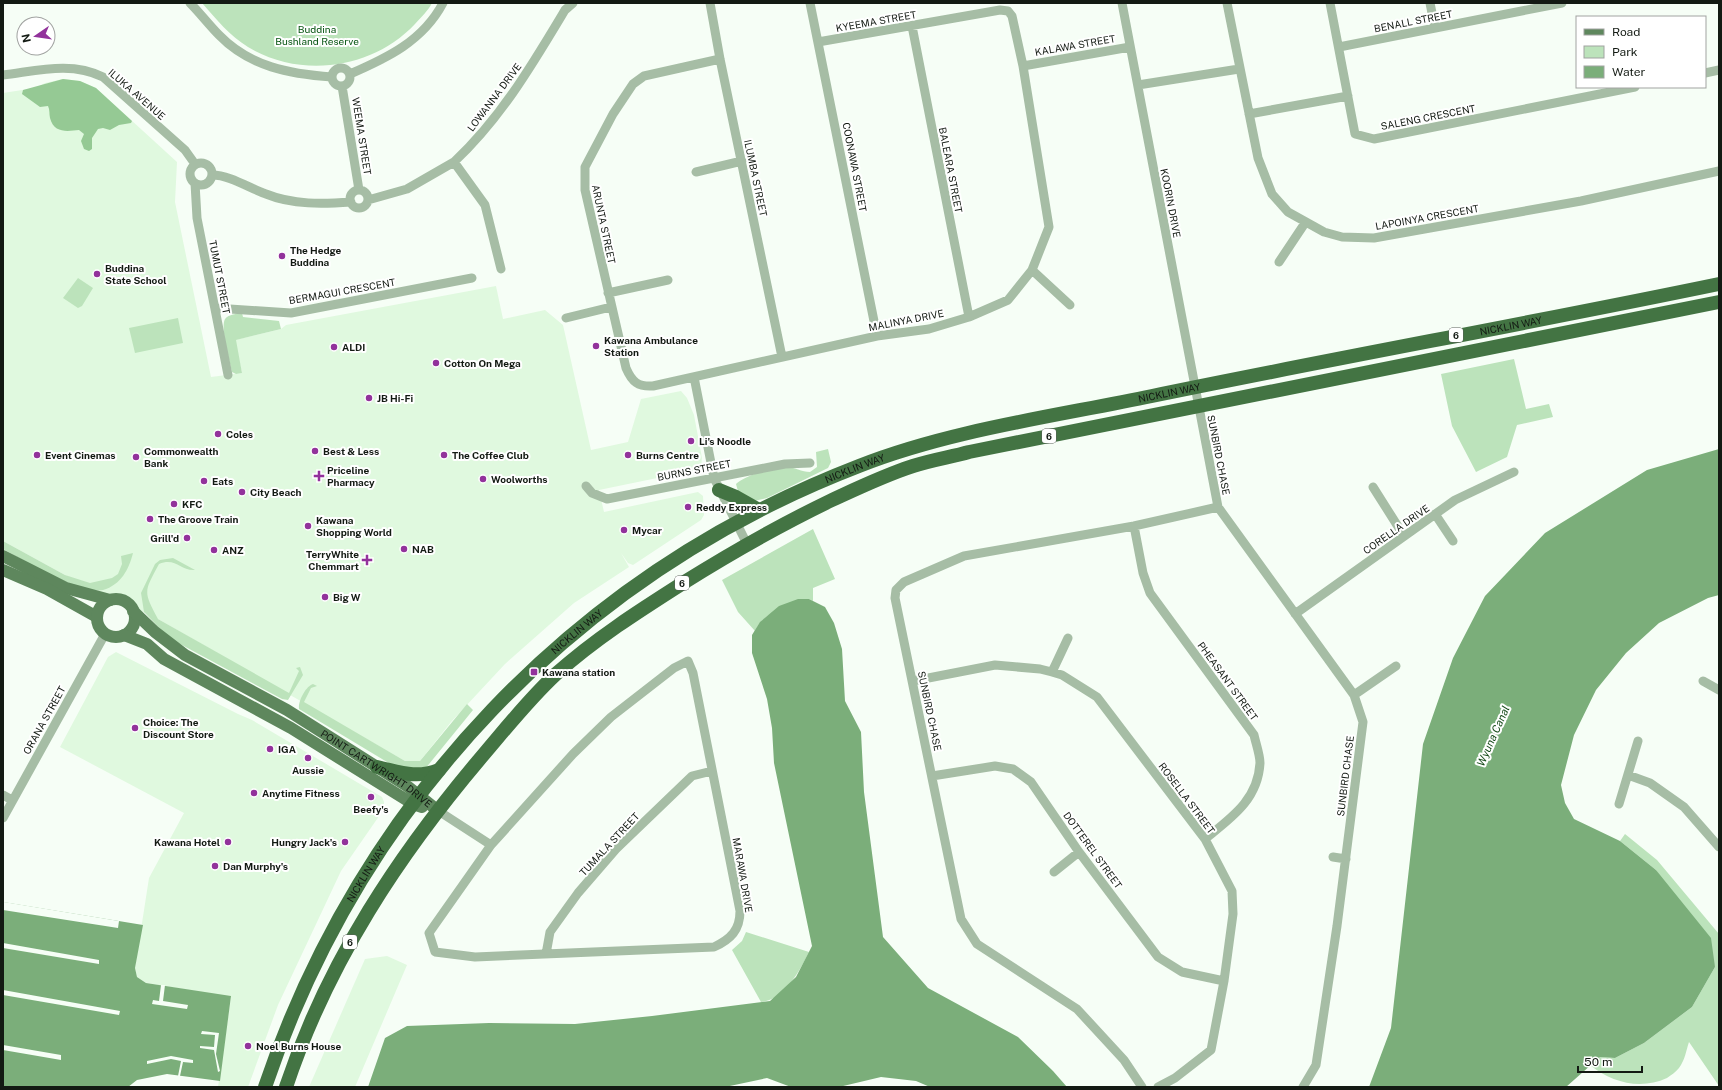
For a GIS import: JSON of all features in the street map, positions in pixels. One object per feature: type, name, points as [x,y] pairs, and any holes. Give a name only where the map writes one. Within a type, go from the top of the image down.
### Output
[{"type":"highway","name":"NICKLIN WAY","points":[[265,1087],[288,1026],[315,964],[362,878],[383,845],[438,770],[496,704],[547,655],[598,612],[683,552],[759,510],[861,465],[910,449],[984,430],[1719,284]]},
{"type":"highway","name":"NICKLIN WAY","points":[[286,1087],[318,1005],[346,948],[400,860],[438,810],[519,714],[563,668],[621,623],[747,544],[867,484],[912,466],[969,452],[1719,302]]},
{"type":"highway","points":[[717,484],[759,510]]},
{"type":"highway","points":[[376,767],[414,776],[426,775],[438,770]]},
{"type":"main road","points":[[3,556],[66,588],[110,600]]},
{"type":"main road","points":[[3,570],[47,589],[97,617]]},
{"type":"main road","points":[[116,599],[124,601],[133,611],[134,624],[124,635],[111,637],[105,634],[99,627],[97,617],[102,605],[110,600],[116,599]]},
{"type":"main road","name":"POINT CARTWRIGHT DRIVE","points":[[133,611],[155,632],[185,655],[287,710],[376,767],[416,800]]},
{"type":"main road","name":"POINT CARTWRIGHT DRIVE","points":[[124,635],[147,644],[164,659],[291,728],[416,800],[438,810]]},
{"type":"street","points":[[190,3],[219,36],[250,58],[270,67],[288,72],[332,77]]},
{"type":"street","points":[[350,74],[403,48],[426,28],[443,3]]},
{"type":"street","name":"LOWANNA DRIVE","points":[[368,200],[407,189],[454,162],[493,121],[523,80],[565,10],[573,3]]},
{"type":"street","name":"ILUMBA STREET","points":[[710,3],[720,59],[782,357]]},
{"type":"street","name":"COONAWA STREET","points":[[810,3],[877,336]]},
{"type":"street","name":"KOORIN DRIVE","points":[[1122,3],[1198,407]]},
{"type":"street","name":"LAPOINYA CRESCENT","points":[[1227,3],[1258,158],[1272,194],[1288,212],[1305,223],[1324,232],[1342,237],[1374,238],[1582,200],[1719,171]]},
{"type":"street","name":"SALENG CRESCENT","points":[[1330,3],[1356,134],[1374,139],[1630,88]]},
{"type":"street","points":[[1430,3],[1435,28]]},
{"type":"street","name":"BENALL STREET","points":[[1339,47],[1544,5],[1562,3]]},
{"type":"street","name":"KYEEMA STREET","points":[[818,42],[1000,10],[1008,11]]},
{"type":"street","name":"MALINYA DRIVE","points":[[694,376],[877,336],[929,329],[969,317],[1008,300],[1032,270],[1049,227],[1023,66],[1012,16],[1008,11]]},
{"type":"street","name":"BALEARA STREET","points":[[912,26],[969,317]]},
{"type":"street","name":"KALAWA STREET","points":[[1023,66],[1130,47]]},
{"type":"street","name":"ARUNTA STREET","points":[[694,376],[654,386],[643,387],[636,383],[630,376],[626,368],[611,308],[585,190],[585,167],[592,151],[613,114],[633,84],[644,76],[720,59]]},
{"type":"street","name":"ILUKA AVENUE","points":[[3,75],[61,68],[76,68],[103,77],[185,150],[196,164]]},
{"type":"street","points":[[340,68],[346,69],[350,74],[350,80],[342,86],[336,85],[332,77],[334,71],[340,68]]},
{"type":"street","points":[[1138,85],[1239,69]]},
{"type":"street","points":[[1706,73],[1719,70]]},
{"type":"street","name":"WEEMA STREET","points":[[342,86],[359,190]]},
{"type":"street","points":[[1249,114],[1348,96]]},
{"type":"street","points":[[454,162],[485,205],[501,269]]},
{"type":"street","points":[[696,172],[742,162]]},
{"type":"street","points":[[196,164],[205,164],[210,168],[212,174],[209,180],[204,184],[195,183],[190,177],[190,173],[196,164]]},
{"type":"street","points":[[212,174],[268,195],[288,200],[320,204],[351,202]]},
{"type":"street","name":"TUMUT STREET","points":[[195,183],[197,218],[228,376]]},
{"type":"street","points":[[359,190],[366,193],[368,200],[365,205],[360,208],[354,206],[351,202],[352,194],[359,190]]},
{"type":"street","points":[[1279,262],[1305,223]]},
{"type":"street","points":[[1032,270],[1070,305]]},
{"type":"street","name":"BERMAGUI CRESCENT","points":[[215,308],[261,312],[302,312],[472,278]]},
{"type":"street","points":[[608,293],[668,280]]},
{"type":"street","points":[[566,318],[611,308]]},
{"type":"street","points":[[694,376],[717,484],[747,544]]},
{"type":"street","name":"SUNBIRD CHASE","points":[[1198,407],[1218,507],[1354,695],[1363,722],[1346,859],[1316,1064],[1303,1087]]},
{"type":"street","name":"BURNS STREET","points":[[586,486],[592,493],[607,499],[717,484],[785,464],[810,463]]},
{"type":"street","name":"CORELLA DRIVE","points":[[1295,614],[1455,500],[1514,472]]},
{"type":"street","points":[[1373,487],[1404,536]]},
{"type":"street","name":"SUNBIRD CHASE","points":[[1142,1087],[1124,1060],[1077,1009],[977,944],[960,919],[895,598],[896,590],[904,582],[964,556],[1134,526],[1218,507]]},
{"type":"street","points":[[1435,514],[1453,541]]},
{"type":"street","name":"PHEASANT STREET","points":[[1134,526],[1143,573],[1150,593],[1254,736],[1260,762],[1255,788],[1239,812],[1205,839]]},
{"type":"street","name":"ORANA STREET","points":[[3,818],[105,634]]},
{"type":"street","points":[[1052,672],[1068,638]]},
{"type":"street","name":"MARAWA DRIVE","points":[[688,661],[693,673],[740,911],[740,923],[735,934],[723,943],[714,947],[474,957],[435,952],[429,934],[491,845],[573,754],[611,718],[674,668],[688,661]]},
{"type":"street","name":"ROSELLA STREET","points":[[913,681],[995,665],[1040,669],[1062,675],[1097,697],[1205,839],[1232,891],[1233,914],[1224,981],[1211,1050],[1175,1078],[1158,1087]]},
{"type":"street","points":[[1354,695],[1396,666]]},
{"type":"street","points":[[1703,682],[1719,690]]},
{"type":"street","points":[[1619,804],[1638,741]]},
{"type":"street","name":"DOTTEREL STREET","points":[[932,776],[995,766],[1013,769],[1030,782],[1079,852],[1158,957],[1182,972],[1224,981]]},
{"type":"street","name":"TUMALA STREET","points":[[546,954],[550,932],[578,893],[616,849],[692,776],[712,771]]},
{"type":"street","points":[[1628,775],[1650,783],[1684,807],[1719,847]]},
{"type":"street","points":[[3,795],[12,800]]},
{"type":"street","points":[[438,810],[491,845]]},
{"type":"street","points":[[1054,872],[1079,852]]},
{"type":"street","points":[[1334,857],[1346,859]]},
{"type":"shaded area","name":"Kawana Shopping World","points":[[63,79],[80,81],[96,88],[177,162],[175,202],[211,377],[242,373],[235,340],[281,329],[286,325],[496,286],[503,319],[545,310],[563,325],[591,450],[628,442],[641,399],[681,391],[687,398],[694,415],[702,458],[701,467],[696,470],[599,490],[604,512],[698,492],[703,496],[704,515],[701,520],[633,565],[628,563],[621,553],[629,567],[574,603],[505,664],[451,722],[420,761],[405,761],[158,619],[65,575],[3,541],[3,93],[35,88],[45,83]]},
{"type":"shaded area","points":[[63,79],[80,81],[96,88],[132,121],[131,123],[119,125],[110,130],[103,128],[98,129],[92,138],[92,149],[89,151],[84,149],[81,141],[84,134],[79,130],[66,131],[58,129],[52,123],[48,106],[40,107],[22,94],[23,90]]},
{"type":"shaded area","points":[[116,652],[252,720],[382,797],[384,802],[384,809],[341,871],[278,1005],[248,1087],[218,1087],[231,997],[146,983],[137,977],[135,968],[149,878],[184,813],[60,747],[108,657]]},
{"type":"shaded area","points":[[387,956],[407,965],[355,1087],[309,1087],[365,959]]},
{"type":"green space","name":"Buddina Bushland Reserve","points":[[202,3],[432,3],[415,24],[398,39],[379,51],[358,59],[336,64],[313,66],[291,63],[269,57],[248,47],[229,32]]},
{"type":"green space","points":[[78,278],[93,288],[82,306],[78,308],[63,298]]},
{"type":"green space","points":[[242,313],[243,317],[279,321],[281,329],[236,340],[242,373],[236,374],[232,372],[224,337],[224,323],[225,319],[229,316]]},
{"type":"green space","points":[[178,318],[183,343],[135,353],[129,328]]},
{"type":"green space","points":[[1514,359],[1526,409],[1549,404],[1553,417],[1517,425],[1507,457],[1476,472],[1452,426],[1441,374]]},
{"type":"green space","points":[[828,449],[831,462],[828,468],[767,498],[754,501],[739,495],[736,484],[752,475],[767,470],[789,467],[810,472],[817,467],[816,452]]},
{"type":"green space","points":[[813,529],[835,579],[813,588],[813,601],[809,599],[771,613],[759,624],[755,631],[738,612],[722,580]]},
{"type":"green space","points":[[3,541],[65,575],[90,583],[112,578],[118,574],[122,564],[121,556],[133,553],[123,576],[115,584],[103,590],[93,590],[52,576],[24,561],[3,549]]},
{"type":"green space","points":[[173,558],[195,570],[190,570],[170,562],[159,564],[150,580],[147,592],[150,603],[158,619],[289,693],[299,671],[296,668],[300,667],[303,675],[288,700],[282,699],[169,638],[144,612],[141,593],[155,564],[160,560]]},
{"type":"green space","points":[[313,684],[317,686],[311,688],[304,702],[405,761],[420,761],[467,704],[473,710],[425,769],[419,771],[392,765],[299,709],[303,694],[310,685]]},
{"type":"green space","points":[[1625,834],[1657,860],[1719,934],[1719,1086],[1689,1042],[1684,1059],[1679,1068],[1667,1078],[1657,1082],[1647,1084],[1627,1083],[1608,1076],[1590,1065],[1600,1057],[1615,1058],[1644,1043],[1692,1007],[1715,967],[1656,870],[1620,841]]},
{"type":"green space","points":[[746,932],[809,952],[801,968],[790,984],[784,991],[769,1000],[761,1002],[732,950],[742,941]]},
{"type":"water","name":"Wyuna Canal","points":[[1719,449],[1719,595],[1708,598],[1659,623],[1626,653],[1596,690],[1574,735],[1561,785],[1565,803],[1574,819],[1620,841],[1656,870],[1711,938],[1715,967],[1692,1007],[1644,1043],[1615,1058],[1600,1057],[1566,1087],[1369,1087],[1391,1028],[1423,744],[1453,658],[1485,596],[1545,533],[1647,470]]},
{"type":"water","points":[[798,599],[809,599],[825,607],[834,623],[842,649],[845,701],[861,732],[864,792],[883,937],[928,988],[1018,1037],[1067,1087],[930,1087],[916,1081],[881,1077],[839,1087],[791,1087],[767,1078],[725,1087],[368,1087],[385,1038],[407,1026],[489,1023],[575,1024],[652,1016],[770,1001],[796,977],[812,946],[774,763],[772,728],[767,699],[752,653],[752,635],[760,622],[779,606]]},
{"type":"water","points":[[3,902],[143,925],[135,968],[137,977],[146,983],[231,996],[220,1081],[167,1074],[137,1080],[128,1087],[3,1087]]},
{"type":"pier","points":[[4,902],[119,921],[118,928],[3,910]]},
{"type":"pier","points":[[3,943],[99,960],[99,964],[3,948]]},
{"type":"pier","points":[[161,985],[165,985],[163,1001],[188,1005],[187,1009],[152,1004],[153,1000],[159,1001]]},
{"type":"pier","points":[[3,990],[120,1011],[119,1015],[3,995]]},
{"type":"pier","points":[[202,1031],[219,1033],[216,1054],[220,1071],[218,1072],[214,1050],[200,1048],[200,1046],[214,1047],[215,1035],[201,1034]]},
{"type":"pier","points":[[3,1045],[61,1055],[61,1060],[3,1050]]},
{"type":"pier","points":[[171,1056],[193,1060],[193,1063],[183,1062],[180,1076],[178,1076],[181,1061],[171,1059],[147,1064],[147,1061]]},
{"type":"place","name":"The Hedge Buddina","points":[[282,256]]},
{"type":"place","name":"Buddina State School","points":[[97,274]]},
{"type":"place","name":"Kawana Ambulance Station","points":[[596,346]]},
{"type":"place","name":"ALDI","points":[[334,347]]},
{"type":"place","name":"Cotton On Mega","points":[[436,363]]},
{"type":"place","name":"JB Hi-Fi","points":[[369,398]]},
{"type":"place","name":"Coles","points":[[218,434]]},
{"type":"place","name":"Li's Noodle","points":[[691,441]]},
{"type":"place","name":"Best & Less","points":[[315,451]]},
{"type":"place","name":"Event Cinemas","points":[[37,455]]},
{"type":"place","name":"The Coffee Club","points":[[444,455]]},
{"type":"place","name":"Burns Centre","points":[[628,455]]},
{"type":"place","name":"Commonwealth Bank","points":[[136,457]]},
{"type":"place","name":"Priceline Pharmacy","points":[[319,476]]},
{"type":"place","name":"Woolworths","points":[[483,479]]},
{"type":"place","name":"Eats","points":[[204,481]]},
{"type":"place","name":"City Beach","points":[[242,492]]},
{"type":"place","name":"KFC","points":[[174,504]]},
{"type":"place","name":"Reddy Express","points":[[688,507]]},
{"type":"place","name":"The Groove Train","points":[[150,519]]},
{"type":"place","name":"Kawana Shopping World","points":[[308,526]]},
{"type":"place","name":"Mycar","points":[[624,530]]},
{"type":"place","name":"Grill'd","points":[[187,538]]},
{"type":"place","name":"NAB","points":[[404,549]]},
{"type":"place","name":"ANZ","points":[[214,550]]},
{"type":"place","name":"TerryWhite Chemmart","points":[[367,560]]},
{"type":"place","name":"Big W","points":[[325,597]]},
{"type":"place","name":"Kawana station","points":[[534,672]]},
{"type":"place","name":"Choice: The Discount Store","points":[[135,728]]},
{"type":"place","name":"IGA","points":[[270,749]]},
{"type":"place","name":"Aussie","points":[[308,758]]},
{"type":"place","name":"Anytime Fitness","points":[[254,793]]},
{"type":"place","name":"Beefy's","points":[[371,797]]},
{"type":"place","name":"Kawana Hotel","points":[[228,842]]},
{"type":"place","name":"Hungry Jack's","points":[[345,842]]},
{"type":"place","name":"Dan Murphy's","points":[[215,866]]},
{"type":"place","name":"Noel Burns House","points":[[248,1046]]}]
